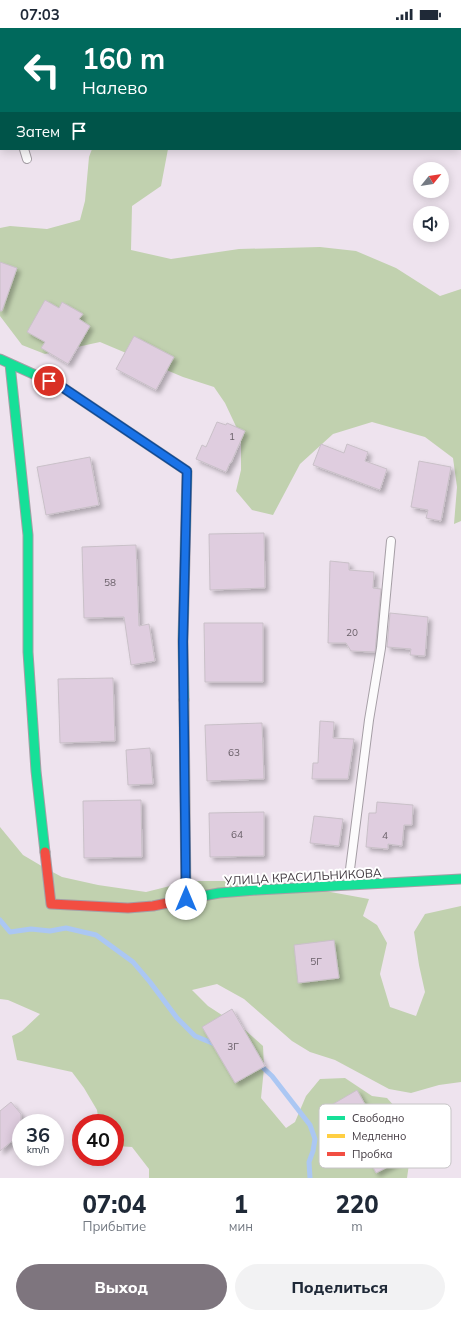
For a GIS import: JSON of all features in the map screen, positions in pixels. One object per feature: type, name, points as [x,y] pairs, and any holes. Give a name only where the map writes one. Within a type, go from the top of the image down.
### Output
[{"type":"street","points":[[0,359],[62,387],[187,471],[183,642],[186,899]]},
{"type":"street","name":"УЛИЦА КРАСИЛЬНИКОВА","points":[[10,364],[28,535],[28,652],[36,771],[50,904],[111,908],[153,906],[227,892],[348,885],[402,884],[461,879]]},
{"type":"lane","points":[[24,150],[27,159]]},
{"type":"lane","points":[[348,885],[369,720],[381,648],[391,541]]},
{"type":"green space","points":[[92,150],[168,150],[161,186],[132,206],[131,250],[171,259],[239,249],[320,247],[356,251],[396,268],[440,296],[461,289],[461,521],[454,524],[457,487],[453,458],[425,437],[372,422],[333,434],[300,464],[273,515],[252,510],[236,491],[241,470],[241,437],[225,403],[214,387],[183,377],[100,342],[45,354],[22,345],[0,316],[0,228],[10,226],[47,229],[80,220],[85,201],[89,157]]},
{"type":"green space","points":[[0,827],[23,855],[62,877],[98,885],[146,892],[190,881],[224,881],[303,887],[369,899],[363,916],[377,925],[387,943],[380,974],[390,1007],[416,1016],[425,992],[414,932],[425,914],[461,906],[461,1082],[439,1085],[411,1093],[389,1089],[335,1060],[310,1052],[292,1041],[244,999],[217,984],[192,990],[208,1006],[245,1030],[263,1046],[264,1068],[261,1098],[286,1128],[295,1122],[306,1096],[320,1079],[345,1078],[372,1096],[387,1098],[392,1104],[319,1104],[319,1168],[408,1168],[407,1178],[149,1178],[149,1169],[132,1147],[124,1147],[124,1114],[98,1114],[97,1110],[84,1088],[72,1072],[17,1060],[12,1036],[22,1031],[40,1014],[8,1000],[0,999]]},
{"type":"building","points":[[0,262],[17,268],[2,311],[0,311]]},
{"type":"building","points":[[45,300],[59,308],[62,302],[83,314],[79,319],[90,326],[68,364],[41,348],[45,342],[27,332]]},
{"type":"building","points":[[134,336],[174,357],[156,390],[116,369]]},
{"type":"building","points":[[217,422],[226,425],[227,423],[245,431],[226,472],[196,459],[202,445],[206,447]]},
{"type":"building","points":[[321,444],[344,453],[347,444],[368,452],[365,461],[387,469],[380,490],[313,465]]},
{"type":"building","points":[[90,457],[99,505],[46,515],[37,467]]},
{"type":"building","points":[[419,461],[451,467],[441,521],[426,518],[428,510],[411,507]]},
{"type":"building","points":[[264,533],[265,588],[210,590],[209,534]]},
{"type":"building","points":[[136,545],[139,626],[149,624],[155,661],[131,665],[124,617],[84,618],[82,547]]},
{"type":"building","points":[[330,561],[349,563],[349,570],[374,572],[373,588],[381,589],[375,652],[351,651],[346,643],[328,643]]},
{"type":"building","points":[[390,613],[428,617],[425,656],[410,655],[411,649],[387,647]]},
{"type":"building","points":[[204,623],[263,623],[263,682],[205,682]]},
{"type":"building","points":[[113,678],[115,741],[60,743],[58,679]]},
{"type":"building","points":[[320,721],[334,722],[333,738],[354,739],[348,779],[312,779],[313,763],[318,763]]},
{"type":"building","points":[[262,723],[264,779],[207,781],[205,725]]},
{"type":"building","points":[[150,748],[153,784],[128,785],[126,750]]},
{"type":"building","points":[[141,800],[142,857],[84,858],[83,801]]},
{"type":"building","points":[[377,802],[413,805],[412,825],[404,825],[402,846],[388,844],[388,849],[366,847],[369,813],[376,813]]},
{"type":"building","points":[[264,812],[264,856],[210,857],[209,813]]},
{"type":"building","points":[[314,816],[343,819],[339,846],[310,843]]},
{"type":"building","points":[[334,940],[339,978],[298,983],[294,945]]},
{"type":"building","points":[[232,1009],[265,1066],[235,1083],[202,1027]]},
{"type":"building","points":[[357,1090],[365,1104],[333,1104]]},
{"type":"building","points":[[11,1102],[21,1114],[12,1114],[12,1141],[0,1151],[0,1111]]},
{"type":"building","points":[[373,1168],[386,1168],[376,1173]]},
{"type":"waterway","points":[[0,920],[10,932],[31,929],[50,931],[66,928],[96,935],[133,962],[177,1018],[195,1036],[217,1045]]},
{"type":"waterway","points":[[259,1064],[272,1076],[310,1125],[315,1139],[309,1162],[310,1178]]},
{"type":"traffic: fast","points":[[0,359],[62,387],[187,471],[183,641],[184,700]]},
{"type":"traffic: fast","points":[[10,364],[28,535],[28,652],[36,771],[45,852]]},
{"type":"traffic: fast","points":[[192,898],[219,893],[257,890],[461,879]]},
{"type":"traffic: slow","points":[[184,700],[186,899]]},
{"type":"traffic: jam","points":[[45,852],[51,904],[128,908],[153,906],[192,898]]},
{"type":"route","points":[[49,381],[62,387],[187,471],[183,642],[186,899]]}]
